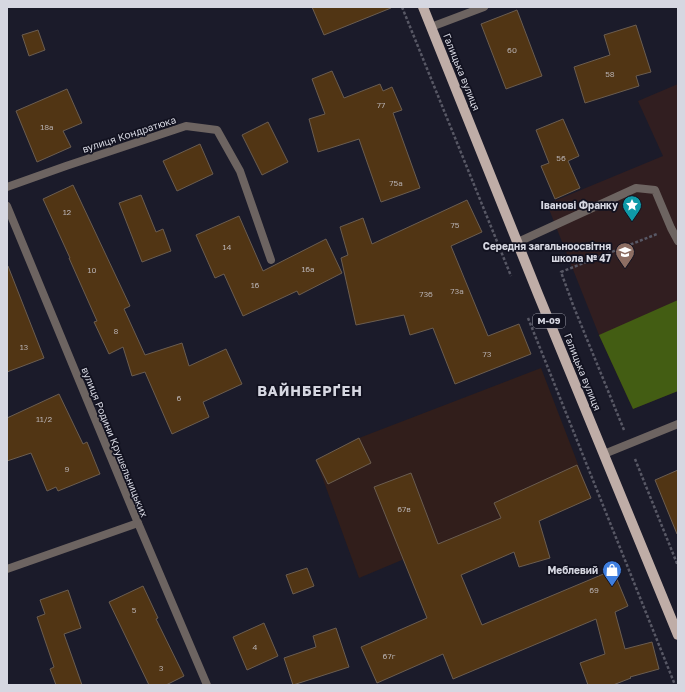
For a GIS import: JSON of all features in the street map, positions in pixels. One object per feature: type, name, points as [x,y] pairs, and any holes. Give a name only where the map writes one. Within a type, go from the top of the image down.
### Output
[{"type":"main road","name":"Галицька вулиця","points":[[423,7],[678,635]]},
{"type":"street","points":[[431,27],[484,7]]},
{"type":"street","name":"вулиця Кондратюка","points":[[7,187],[186,126],[216,130],[240,171],[271,260]]},
{"type":"street","points":[[518,242],[636,188],[655,190],[678,241]]},
{"type":"street","name":"вулиця Родини Крушельницьких","points":[[7,206],[138,523],[207,685]]},
{"type":"street","points":[[604,454],[678,424]]},
{"type":"street","points":[[7,569],[138,523]]},
{"type":"path","points":[[402,7],[512,280]]},
{"type":"path","points":[[671,228],[562,272],[573,305],[678,566]]},
{"type":"path","points":[[527,317],[675,685]]},
{"type":"shaded area","name":"Середня загальноосвітня школа № 47","points":[[678,84],[678,391],[633,409],[599,335],[547,204],[663,156],[638,101]]},
{"type":"shaded area","points":[[541,368],[591,498],[508,535],[490,523],[359,578],[316,460],[359,438]]},
{"type":"green space","points":[[678,300],[678,391],[633,409],[599,335]]},
{"type":"building","points":[[312,7],[391,7],[391,8],[324,35]]},
{"type":"building","points":[[517,10],[542,76],[506,89],[481,24]]},
{"type":"building","points":[[636,25],[651,72],[636,76],[639,86],[585,103],[574,67],[610,55],[604,35]]},
{"type":"building","points":[[38,30],[45,50],[29,56],[22,35]]},
{"type":"building","points":[[332,71],[344,98],[380,84],[383,91],[392,87],[402,110],[393,113],[420,188],[381,202],[359,139],[318,152],[309,119],[325,114],[312,79]]},
{"type":"building","points":[[67,89],[82,123],[63,131],[71,147],[37,162],[16,111]]},
{"type":"building","points":[[563,119],[579,156],[568,161],[580,188],[555,199],[541,166],[549,163],[536,130]]},
{"type":"building","points":[[268,122],[288,162],[262,175],[242,135]]},
{"type":"building","points":[[200,144],[213,174],[177,191],[163,161]]},
{"type":"building","points":[[73,185],[130,306],[124,309],[145,355],[182,343],[189,366],[226,349],[242,384],[203,402],[209,417],[172,434],[145,372],[132,376],[123,347],[109,354],[94,322],[97,321],[43,199]]},
{"type":"building","points":[[141,195],[156,232],[163,229],[171,251],[142,262],[119,203]]},
{"type":"building","points":[[467,200],[482,232],[451,246],[488,336],[519,324],[531,354],[455,384],[433,328],[410,335],[404,315],[356,325],[341,258],[348,255],[340,227],[363,218],[372,244]]},
{"type":"building","points":[[239,216],[263,271],[326,239],[342,273],[299,295],[297,291],[243,316],[224,274],[215,278],[196,235]]},
{"type":"building","points":[[8,266],[44,358],[7,372],[7,267]]},
{"type":"building","points":[[59,394],[83,444],[87,442],[100,474],[58,491],[56,487],[47,491],[31,453],[7,461],[7,418]]},
{"type":"building","points":[[359,438],[371,463],[328,484],[316,460]]},
{"type":"building","points":[[577,465],[591,498],[539,521],[550,558],[519,567],[514,552],[461,575],[482,625],[613,570],[628,606],[615,612],[625,649],[652,642],[659,669],[630,677],[631,678],[613,685],[588,685],[580,663],[605,654],[596,619],[453,679],[443,654],[377,683],[361,647],[427,618],[374,487],[411,473],[438,544],[501,518],[494,503]]},
{"type":"building","points":[[678,470],[678,534],[677,534],[655,480]]},
{"type":"building","points":[[307,568],[314,586],[293,594],[286,575]]},
{"type":"building","points":[[143,586],[158,618],[156,619],[184,676],[166,685],[149,685],[109,602]]},
{"type":"building","points":[[68,590],[81,628],[64,634],[82,685],[56,685],[50,669],[54,667],[37,617],[45,614],[40,600]]},
{"type":"building","points":[[264,623],[278,656],[247,670],[233,637]]},
{"type":"building","points":[[336,628],[349,667],[293,685],[284,658],[316,647],[313,636]]},
{"type":"place","name":"Іванові Франку","points":[[632,222]]},
{"type":"place","name":"Середня загальноосвітня школа № 47","points":[[625,269]]},
{"type":"place","name":"Меблевий","points":[[612,587]]},
{"type":"district","name":"ВАЙНБЕРҐЕН","points":[[310,391]]}]
